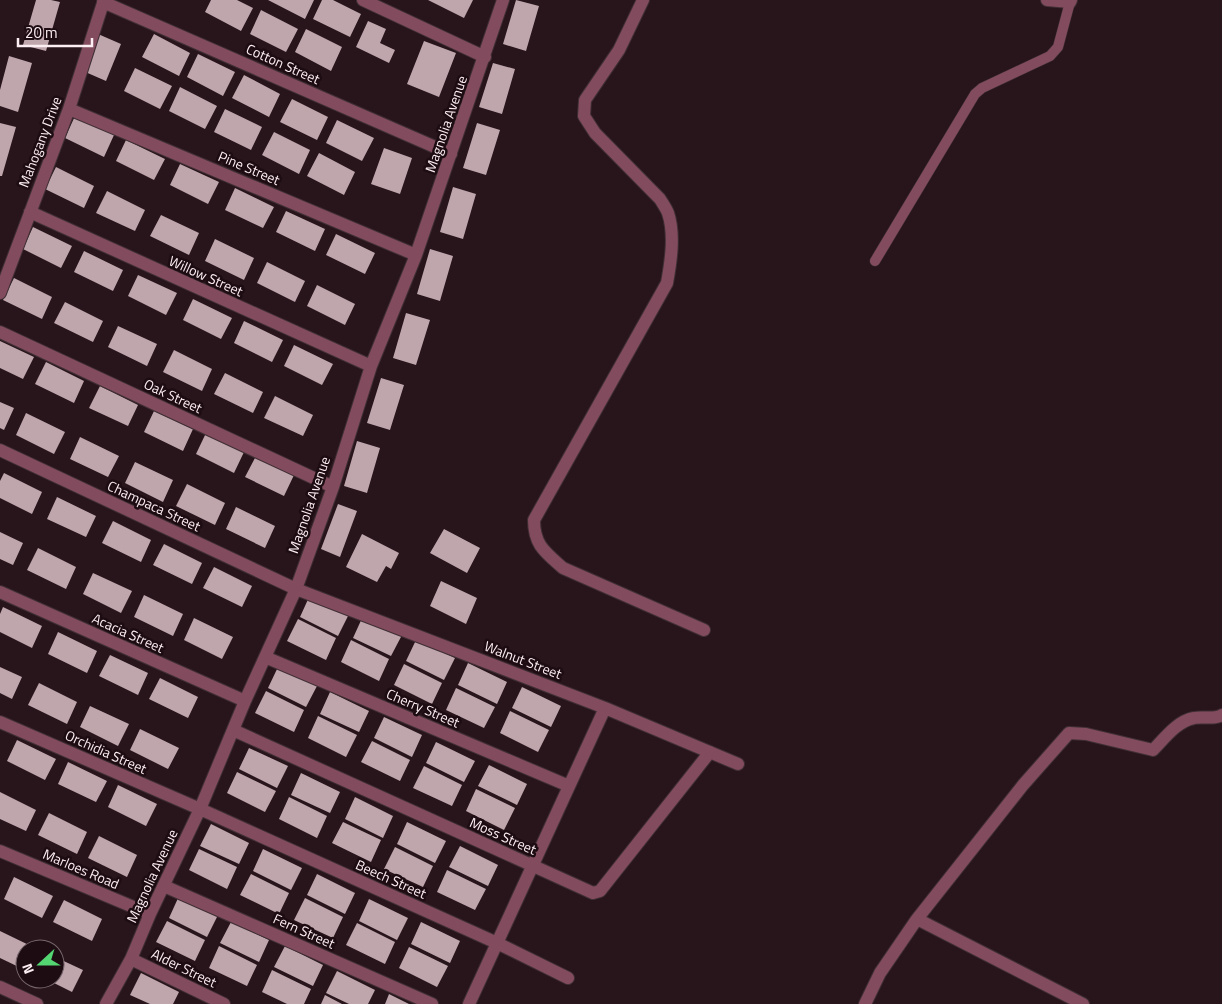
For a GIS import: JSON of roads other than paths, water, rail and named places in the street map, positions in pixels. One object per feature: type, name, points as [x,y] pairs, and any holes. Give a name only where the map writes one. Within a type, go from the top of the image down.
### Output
[{"type":"street","points":[[363,0],[485,56]]},
{"type":"street","name":"Magnolia Avenue","points":[[106,1004],[131,958],[200,809],[245,701],[296,589],[333,487],[371,366],[416,255],[503,0]]},
{"type":"street","points":[[643,0],[619,50],[585,100],[584,116],[595,133],[660,199],[668,212],[671,229],[667,283],[534,520],[534,534],[544,552],[563,568],[704,630]]},
{"type":"street","points":[[1047,0],[1070,1]]},
{"type":"street","name":"Mahogany Drive","points":[[0,293],[69,109],[104,1]]},
{"type":"street","name":"Cotton Street","points":[[104,1],[451,154]]},
{"type":"street","name":"Pine Street","points":[[69,109],[416,255]]},
{"type":"street","name":"Willow Street","points":[[30,212],[371,366]]},
{"type":"street","name":"Oak Street","points":[[0,332],[333,487]]},
{"type":"street","name":"Champaca Street","points":[[0,450],[296,589]]},
{"type":"street","name":"Walnut Street","points":[[296,589],[605,708],[738,764]]},
{"type":"street","name":"Acacia Street","points":[[0,592],[245,701]]},
{"type":"street","name":"Cherry Street","points":[[265,657],[569,786]]},
{"type":"street","points":[[469,1004],[605,708]]},
{"type":"street","points":[[865,1004],[880,973],[917,919],[1023,785],[1068,733],[1086,734],[1153,750],[1180,723],[1194,718],[1218,718],[1222,715]]},
{"type":"street","name":"Orchidia Street","points":[[0,722],[200,809]]},
{"type":"street","name":"Moss Street","points":[[233,730],[592,893],[600,891],[710,752]]},
{"type":"street","name":"Beech Street","points":[[200,809],[497,943],[568,978]]},
{"type":"street","name":"Marloes Road","points":[[0,851],[150,914]]},
{"type":"street","name":"Fern Street","points":[[164,886],[432,1004]]},
{"type":"street","points":[[917,919],[1083,1004]]},
{"type":"street","name":"Alder Street","points":[[131,958],[224,1004]]},
{"type":"street","points":[[0,987],[21,1000],[37,1004]]},
{"type":"lane","points":[[875,261],[976,94],[982,88],[1050,56],[1058,47],[1070,1]]}]
